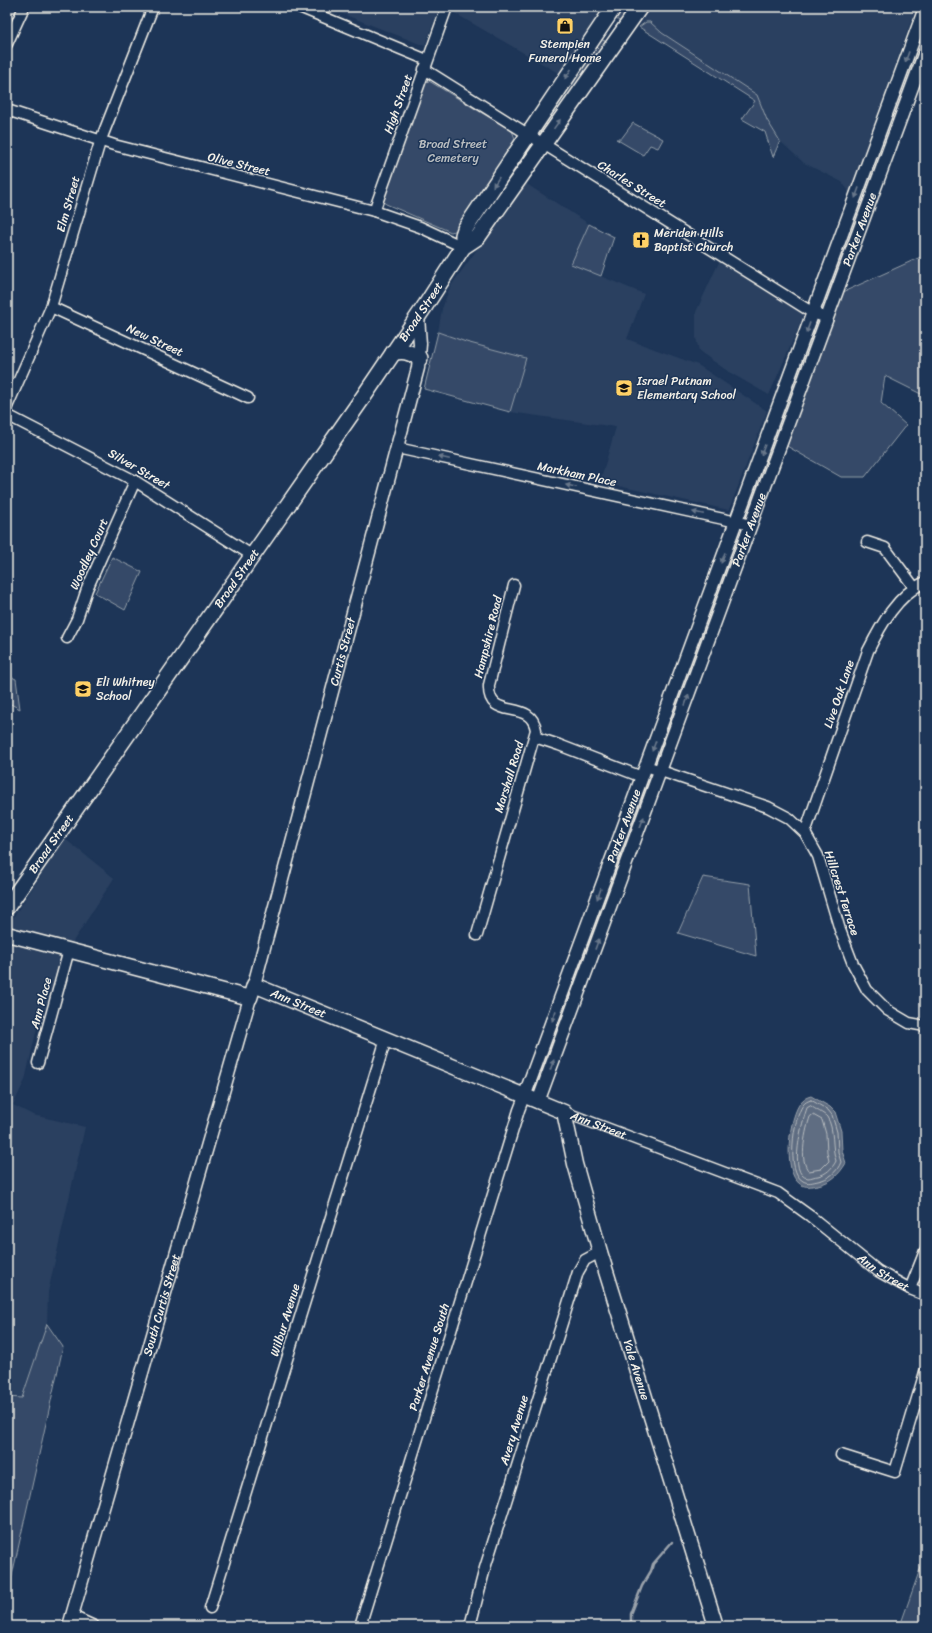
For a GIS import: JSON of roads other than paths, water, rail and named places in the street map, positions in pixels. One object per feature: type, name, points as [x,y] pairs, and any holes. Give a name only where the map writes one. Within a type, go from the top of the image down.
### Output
[{"type":"main road","name":"Broad Street","points":[[463,248],[463,235],[465,229],[614,7]]},
{"type":"main road","name":"Broad Street","points":[[7,907],[253,556],[418,317],[463,248],[478,237],[640,7]]},
{"type":"main road","points":[[602,24],[619,36]]},
{"type":"main road","points":[[393,353],[406,351],[420,358]]},
{"type":"main road","name":"Ann Street","points":[[7,934],[69,950],[252,991],[386,1039],[524,1097],[564,1112]]},
{"type":"main road","name":"Yale Avenue","points":[[564,1112],[575,1164],[600,1252],[716,1626]]},
{"type":"street","points":[[7,44],[24,7]]},
{"type":"street","name":"Elm Street","points":[[7,407],[51,307],[100,142],[153,7]]},
{"type":"street","name":"Charles Street","points":[[299,7],[426,65],[543,144],[813,313],[827,318]]},
{"type":"street","name":"High Street","points":[[374,210],[447,7]]},
{"type":"street","name":"Parker Avenue","points":[[524,1097],[925,8]]},
{"type":"street","name":"Parker Avenue","points":[[538,1102],[925,52]]},
{"type":"street","name":"Olive Street","points":[[7,110],[100,142],[374,210],[420,227],[463,248]]},
{"type":"street","name":"Parker Avenue","points":[[863,177],[877,182]]},
{"type":"street","name":"New Street","points":[[51,307],[248,398]]},
{"type":"street","name":"Curtis Street","points":[[252,991],[420,358],[418,317]]},
{"type":"street","points":[[778,407],[792,412]]},
{"type":"street","name":"Silver Street","points":[[7,415],[135,481],[253,556]]},
{"type":"street","name":"Markham Place","points":[[397,448],[751,525]]},
{"type":"street","name":"Woodley Court","points":[[67,638],[77,618],[87,589],[135,481]]},
{"type":"street","points":[[868,542],[886,548],[914,587]]},
{"type":"street","name":"Live Oak Lane","points":[[805,833],[868,651],[880,626],[897,604],[914,587],[925,582]]},
{"type":"street","name":"Hampshire Road","points":[[514,585],[488,692],[493,703],[532,717],[536,730],[535,737]]},
{"type":"street","points":[[692,642],[706,648]]},
{"type":"street","name":"Marshall Road","points":[[477,935],[525,765],[535,737],[644,772]]},
{"type":"street","name":"Hillcrest Terrace","points":[[644,772],[661,770],[768,807],[789,818],[805,833],[818,856],[845,944],[853,964],[867,990],[886,1010],[909,1023],[925,1026]]},
{"type":"street","name":"Parker Avenue","points":[[606,874],[621,879]]},
{"type":"street","name":"Ann Place","points":[[38,1064],[69,950]]},
{"type":"street","points":[[568,980],[582,985]]},
{"type":"street","name":"South Curtis Street","points":[[70,1621],[252,991]]},
{"type":"street","name":"Wilbur Avenue","points":[[210,1608],[386,1039]]},
{"type":"street","name":"Parker Avenue South","points":[[360,1626],[514,1125],[524,1097]]},
{"type":"street","name":"Ann Street","points":[[564,1112],[778,1193],[810,1216],[878,1271],[910,1289],[925,1295]]},
{"type":"street","points":[[910,1289],[925,1251]]},
{"type":"street","name":"Avery Avenue","points":[[470,1626],[484,1568],[578,1272],[585,1260],[600,1252]]},
{"type":"street","points":[[841,1455],[894,1472],[925,1372]]},
{"type":"street","points":[[70,1621],[94,1626]]},
{"type":"water","points":[[811,1096],[830,1107],[835,1112],[841,1131],[842,1151],[846,1163],[831,1180],[823,1184],[806,1186],[800,1184],[794,1178],[789,1156],[789,1144],[793,1119],[797,1109],[803,1100]]},
{"type":"waterway","points":[[631,1626],[631,1614],[642,1586],[651,1571],[653,1564],[672,1542]]},
{"type":"place","name":"Stempien Funeral Home","points":[[565,26]]},
{"type":"place","name":"Meriden Hills Baptist Church","points":[[641,240]]},
{"type":"place","name":"Israel Putnam Elementary School","points":[[624,388]]},
{"type":"place","name":"Eli Whitney School","points":[[83,689]]},
{"type":"park label","name":"Broad Street Cemetery","points":[[453,151]]}]
